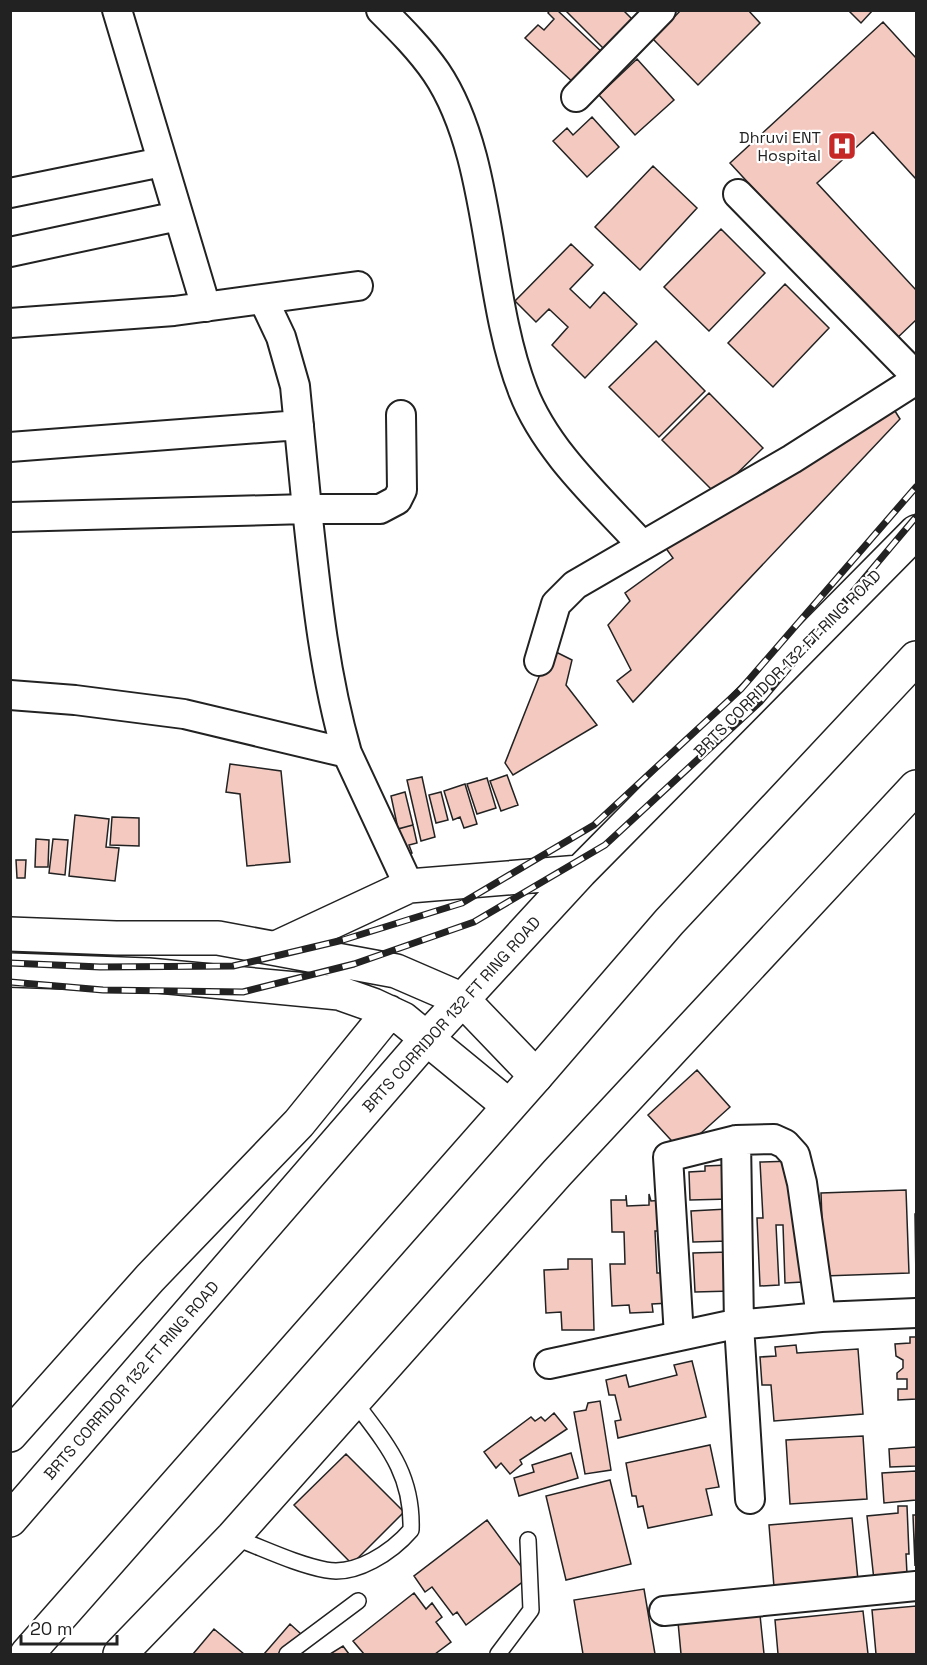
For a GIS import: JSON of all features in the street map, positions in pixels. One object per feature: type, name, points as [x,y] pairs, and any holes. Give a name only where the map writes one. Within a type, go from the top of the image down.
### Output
[{"type":"main road","name":"BRTS CORRIDOR 132 FT RING ROAD","points":[[10,1520],[428,1037],[580,872],[916,532]]},
{"type":"main road","points":[[27,1654],[536,1077],[669,922],[916,657]]},
{"type":"main road","points":[[120,1654],[233,1537],[556,1173],[916,787]]},
{"type":"main road","points":[[276,948],[409,886],[580,872]]},
{"type":"main road","points":[[10,933],[116,938],[218,938],[396,971],[463,1000],[536,1077]]},
{"type":"main road","points":[[10,970],[148,975],[339,993],[389,1012],[428,1037],[509,1106]]},
{"type":"main road","points":[[10,1435],[150,1278],[299,1123],[389,1012]]},
{"type":"street","points":[[117,10],[206,307]]},
{"type":"street","points":[[576,97],[661,10]]},
{"type":"street","points":[[394,15],[437,73],[461,123],[477,183],[504,335],[523,393],[550,439],[642,545]]},
{"type":"street","points":[[10,193],[162,162]]},
{"type":"street","points":[[539,661],[556,604],[575,585],[792,459],[916,378],[738,194]]},
{"type":"street","points":[[10,252],[178,216]]},
{"type":"street","points":[[10,323],[264,301],[358,286]]},
{"type":"street","points":[[264,301],[289,362],[299,425],[325,661],[334,705],[347,753],[409,886]]},
{"type":"street","points":[[10,517],[380,509],[398,500],[402,490],[401,415]]},
{"type":"street","points":[[10,447],[299,425]]},
{"type":"street","points":[[10,695],[75,700],[184,714],[347,753]]},
{"type":"street","points":[[679,1336],[668,1157],[736,1140],[774,1140],[785,1144],[795,1155],[802,1183],[821,1317]]},
{"type":"street","points":[[736,1140],[739,1325],[750,1499]]},
{"type":"street","points":[[549,1364],[739,1325],[821,1317],[916,1313]]},
{"type":"street","points":[[664,1611],[916,1586]]},
{"type":"lane","points":[[233,1537],[327,1570],[353,1569],[399,1544],[411,1530],[409,1490],[399,1464],[354,1401]]},
{"type":"lane","points":[[498,1654],[531,1610],[528,1540]]},
{"type":"lane","points":[[287,1654],[358,1601]]},
{"type":"building","points":[[550,10],[557,10],[605,55],[576,85],[525,38],[538,25],[544,30],[554,19],[548,13]]},
{"type":"building","points":[[565,10],[623,10],[637,24],[608,53]]},
{"type":"building","points":[[681,10],[748,10],[760,23],[698,85],[653,39]]},
{"type":"building","points":[[848,10],[873,10],[861,23]]},
{"type":"building","points":[[883,22],[916,58],[916,179],[873,132],[817,183],[916,290],[916,320],[894,341],[730,163]]},
{"type":"building","points":[[637,59],[674,100],[635,135],[599,95]]},
{"type":"building","points":[[592,117],[619,147],[587,177],[553,141],[567,128],[573,135]]},
{"type":"building","points":[[653,166],[697,208],[640,270],[595,227]]},
{"type":"building","points":[[721,229],[765,273],[709,331],[664,287]]},
{"type":"building","points":[[571,244],[593,265],[570,289],[590,308],[604,292],[637,324],[585,378],[552,345],[568,327],[549,309],[536,322],[515,301]]},
{"type":"building","points":[[785,284],[829,328],[773,387],[728,343]]},
{"type":"building","points":[[656,341],[705,391],[659,437],[609,387]]},
{"type":"building","points":[[709,393],[763,448],[716,494],[662,440]]},
{"type":"building","points":[[890,403],[900,419],[633,702],[617,681],[631,670],[608,625],[630,601],[625,593],[673,558],[660,540]]},
{"type":"building","points":[[550,649],[572,660],[566,685],[597,725],[513,775],[505,763]]},
{"type":"building","points":[[230,764],[281,771],[290,862],[247,866],[240,794],[226,792]]},
{"type":"building","points":[[507,775],[518,805],[501,811],[490,781]]},
{"type":"building","points":[[422,777],[435,837],[421,841],[407,780]]},
{"type":"building","points":[[487,778],[496,808],[477,814],[467,784]]},
{"type":"building","points":[[465,784],[477,824],[464,828],[460,817],[453,820],[444,791]]},
{"type":"building","points":[[405,792],[413,825],[398,829],[391,796]]},
{"type":"building","points":[[441,792],[448,820],[436,823],[429,795]]},
{"type":"building","points":[[75,815],[109,819],[106,847],[119,848],[115,881],[69,876]]},
{"type":"building","points":[[112,817],[139,818],[139,846],[110,845]]},
{"type":"building","points":[[413,825],[417,843],[409,845],[412,853],[398,857],[390,831]]},
{"type":"building","points":[[36,839],[49,840],[48,867],[35,867]]},
{"type":"building","points":[[53,839],[68,840],[65,875],[49,873]]},
{"type":"building","points":[[16,860],[26,860],[25,878],[17,878]]},
{"type":"building","points":[[697,1070],[730,1107],[681,1151],[648,1115]]},
{"type":"building","points":[[793,1161],[803,1282],[785,1283],[783,1225],[776,1225],[779,1285],[760,1286],[757,1218],[763,1218],[760,1162]]},
{"type":"building","points":[[728,1165],[730,1199],[690,1200],[689,1172],[705,1171],[705,1166]]},
{"type":"building","points":[[906,1190],[909,1273],[824,1276],[821,1193]]},
{"type":"building","points":[[649,1194],[651,1201],[664,1200],[665,1231],[655,1231],[657,1273],[668,1273],[670,1303],[652,1304],[653,1312],[630,1313],[629,1305],[612,1306],[610,1264],[625,1264],[624,1232],[612,1232],[611,1200],[626,1200],[626,1195],[627,1206],[649,1205]]},
{"type":"building","points":[[727,1209],[729,1241],[693,1242],[691,1211]]},
{"type":"building","points":[[915,1214],[916,1214],[916,1280]]},
{"type":"building","points":[[730,1252],[732,1291],[695,1292],[693,1253]]},
{"type":"building","points":[[568,1259],[592,1259],[594,1330],[562,1330],[561,1312],[546,1313],[544,1270],[568,1269]]},
{"type":"building","points":[[910,1337],[916,1337],[916,1399],[898,1400],[898,1389],[907,1389],[907,1379],[897,1379],[897,1373],[903,1368],[903,1360],[896,1356],[895,1344],[910,1343]]},
{"type":"building","points":[[796,1345],[797,1353],[858,1349],[863,1414],[774,1421],[771,1385],[762,1385],[760,1357],[776,1356],[775,1347]]},
{"type":"building","points":[[692,1361],[706,1417],[618,1438],[615,1421],[621,1420],[615,1395],[609,1395],[606,1380],[626,1375],[629,1387],[677,1375],[674,1365]]},
{"type":"building","points":[[600,1401],[611,1470],[585,1474],[574,1412],[586,1410],[588,1403]]},
{"type":"building","points":[[554,1413],[567,1429],[520,1460],[522,1464],[510,1474],[501,1463],[496,1468],[484,1452],[531,1417],[535,1421],[541,1417],[545,1421]]},
{"type":"building","points":[[863,1436],[867,1499],[790,1504],[786,1440]]},
{"type":"building","points":[[710,1445],[719,1487],[706,1489],[712,1515],[648,1528],[643,1506],[638,1507],[636,1496],[632,1496],[626,1463]]},
{"type":"building","points":[[916,1447],[916,1466],[890,1467],[889,1449]]},
{"type":"building","points":[[571,1453],[578,1478],[519,1496],[514,1478],[534,1472],[532,1465]]},
{"type":"building","points":[[346,1454],[404,1512],[352,1564],[294,1505]]},
{"type":"building","points":[[916,1471],[916,1500],[884,1503],[882,1473]]},
{"type":"building","points":[[610,1480],[631,1564],[566,1580],[546,1496]]},
{"type":"building","points":[[898,1506],[907,1506],[909,1554],[906,1554],[907,1574],[874,1580],[867,1516],[898,1513]]},
{"type":"building","points":[[913,1515],[916,1515],[915,1566]]},
{"type":"building","points":[[852,1518],[858,1580],[774,1587],[769,1525]]},
{"type":"building","points":[[487,1520],[529,1577],[466,1625],[457,1612],[453,1615],[432,1587],[425,1592],[414,1576]]},
{"type":"building","points":[[644,1589],[655,1654],[583,1654],[574,1600]]},
{"type":"building","points":[[414,1593],[426,1609],[432,1603],[442,1617],[436,1622],[451,1642],[435,1654],[364,1654],[353,1641]]},
{"type":"building","points":[[916,1606],[916,1654],[876,1654],[872,1610]]},
{"type":"building","points":[[863,1611],[868,1654],[778,1654],[775,1620]]},
{"type":"building","points":[[760,1615],[764,1654],[681,1654],[678,1622]]},
{"type":"building","points":[[290,1624],[311,1643],[301,1654],[264,1654]]},
{"type":"building","points":[[214,1629],[244,1654],[193,1654]]},
{"type":"building","points":[[343,1646],[349,1654],[330,1654]]},
{"type":"railway","points":[[10,963],[100,967],[233,966],[343,940],[462,903],[594,825],[741,689],[916,487]]},
{"type":"railway","points":[[10,982],[103,990],[243,992],[354,964],[474,922],[605,845],[760,702],[916,517]]},
{"type":"place","name":"Dhruvi ENT Hospital","points":[[842,146]]}]
